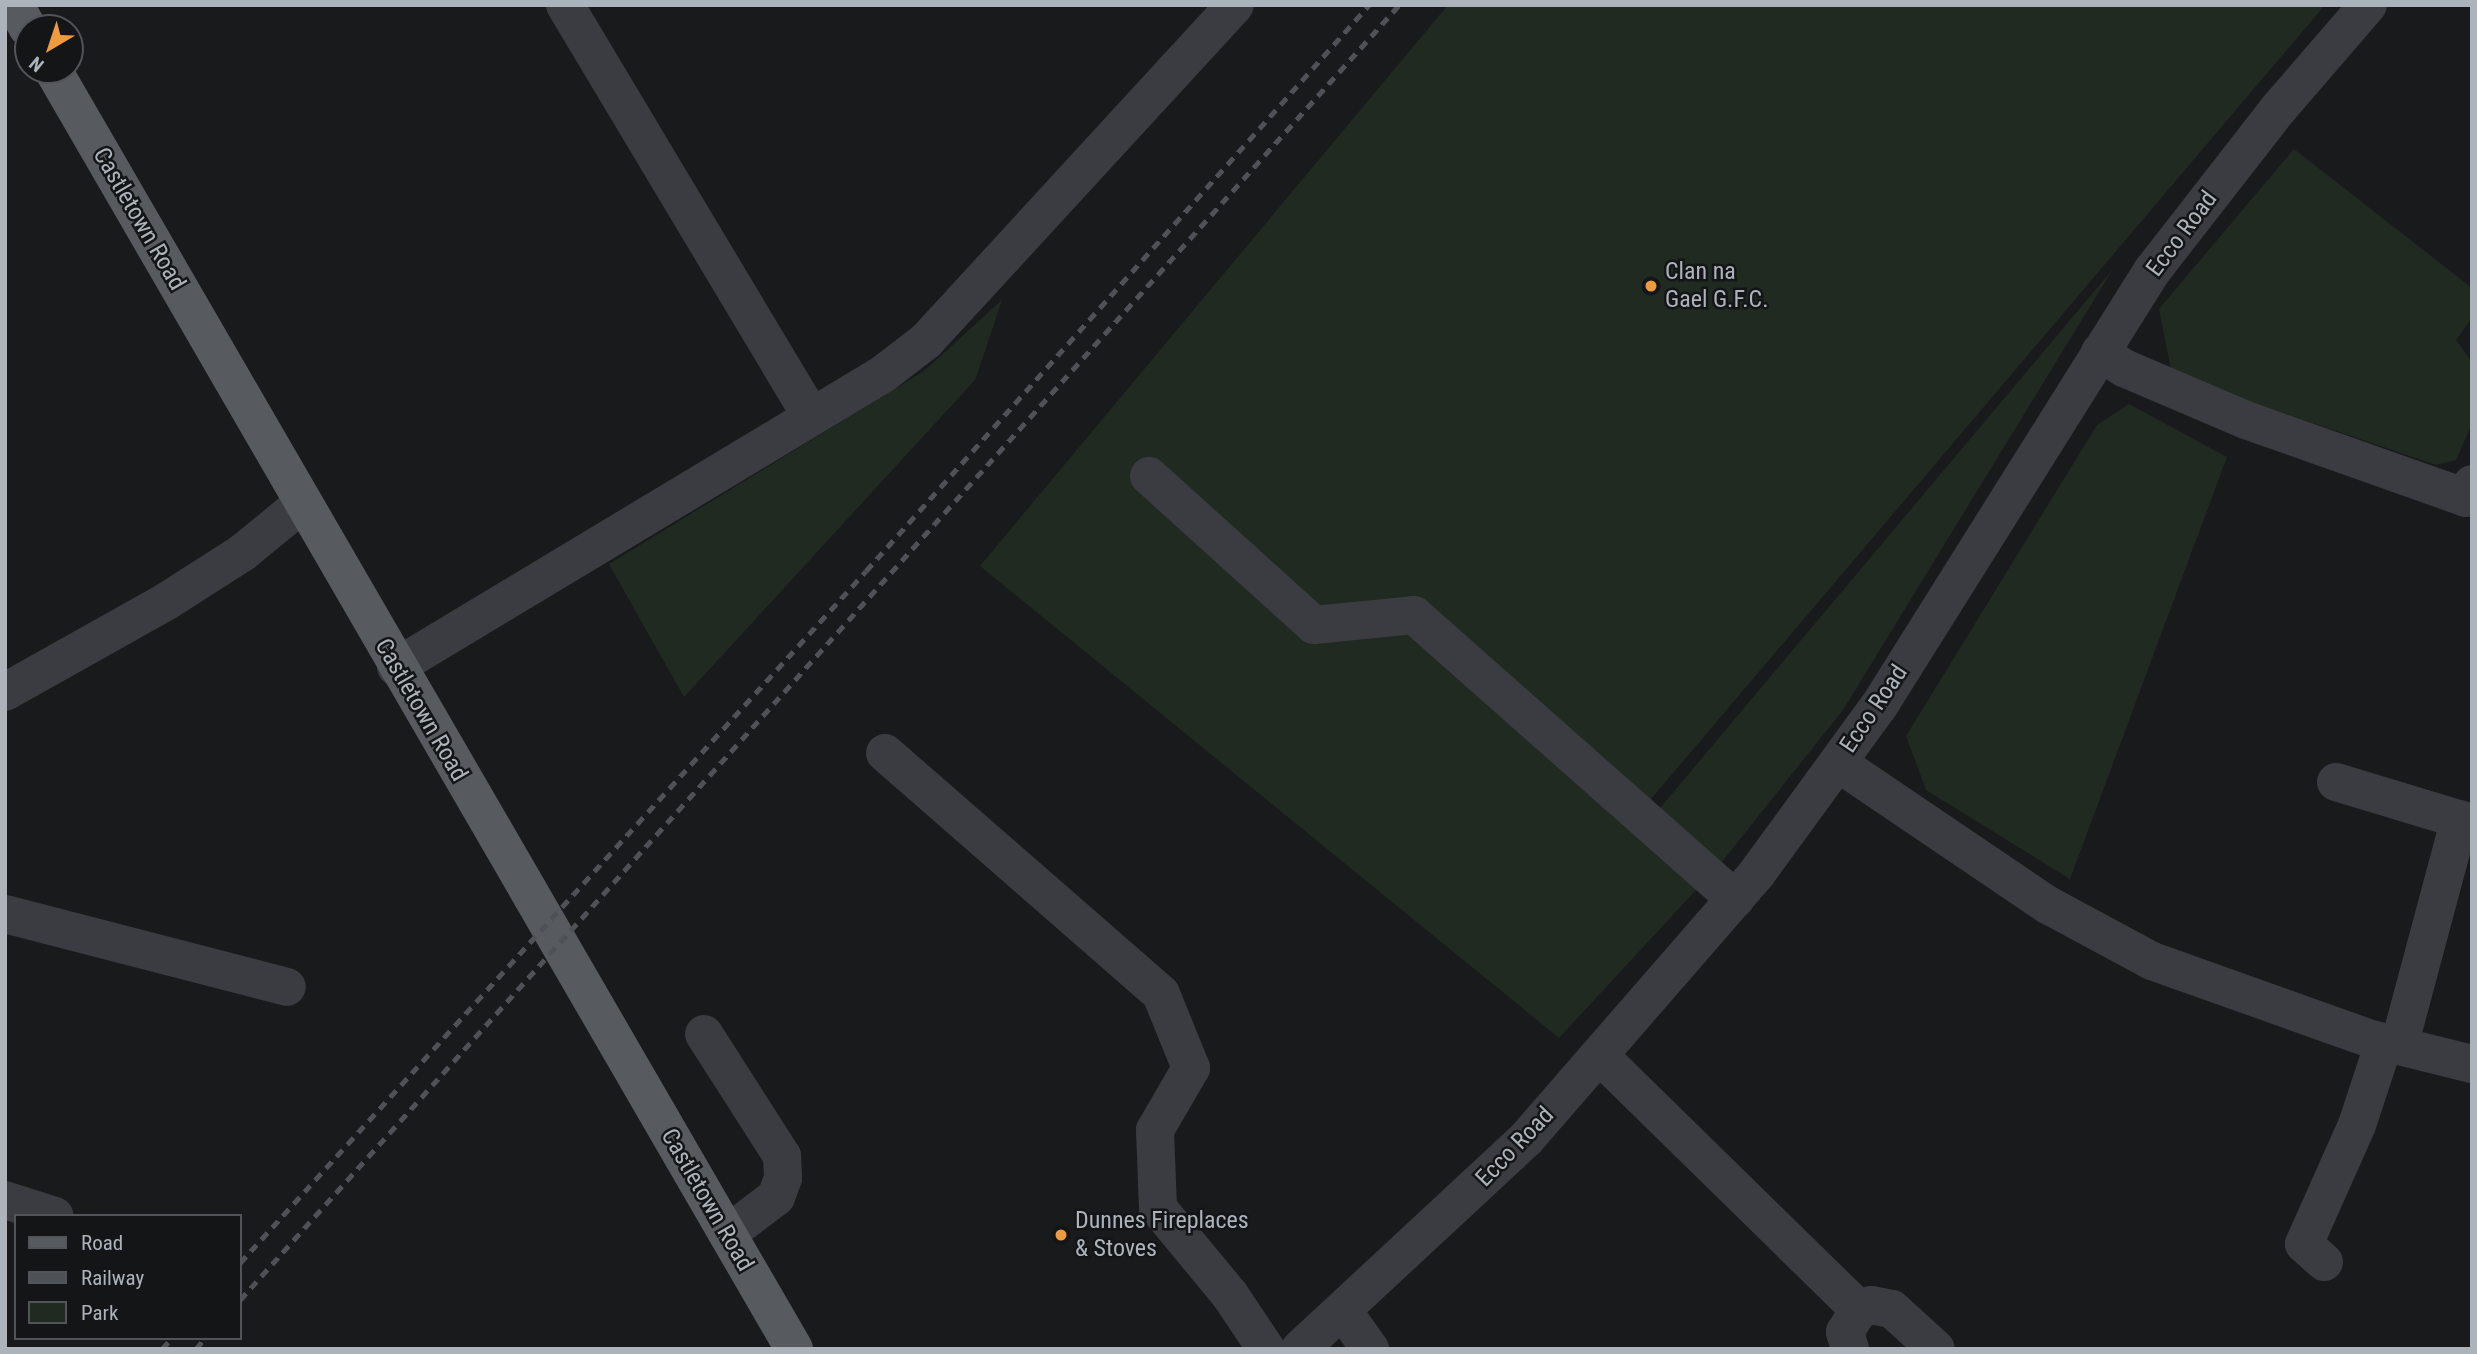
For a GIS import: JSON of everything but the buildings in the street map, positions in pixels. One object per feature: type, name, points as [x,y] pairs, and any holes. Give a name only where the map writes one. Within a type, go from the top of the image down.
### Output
[{"type":"main road","name":"Castletown Road","points":[[61,84],[396,667],[794,1349]]},
{"type":"street","points":[[565,5],[812,417]]},
{"type":"street","points":[[396,667],[883,374],[952,316],[1235,5]]},
{"type":"street","name":"Ecco Road","points":[[1300,1349],[1526,1139],[1735,899],[1879,706],[2152,271],[2279,108],[2368,5]]},
{"type":"street","points":[[2101,352],[2132,371],[2246,420],[2466,498],[2472,484]]},
{"type":"street","points":[[1149,476],[1314,625],[1414,615],[1735,899]]},
{"type":"street","points":[[5,692],[167,601],[242,553],[303,503]]},
{"type":"street","points":[[885,753],[1161,994],[1191,1068],[1155,1130],[1158,1208],[1230,1295],[1266,1349]]},
{"type":"street","points":[[1838,763],[2048,905],[2152,961],[2241,996],[2391,1045],[2472,1064]]},
{"type":"street","points":[[2324,1262],[2304,1244],[2391,1045],[2466,821],[2336,782]]},
{"type":"street","points":[[5,914],[287,987]]},
{"type":"street","points":[[704,1034],[782,1156],[783,1178],[776,1197],[727,1234]]},
{"type":"street","points":[[1599,1055],[1859,1310]]},
{"type":"street","points":[[5,1200],[49,1214]]},
{"type":"street","points":[[1850,1349],[1845,1332],[1859,1310],[1871,1305],[1892,1309],[1936,1349]]},
{"type":"street","points":[[1343,1311],[1370,1349]]},
{"type":"green space","name":"Clan na Gael G.F.C.","points":[[1448,5],[2325,5],[1651,799],[1660,808],[2113,269],[1843,710],[1721,863],[1559,1038],[980,566]]},
{"type":"green space","points":[[2294,149],[2472,288],[2472,318],[2456,340],[2472,362],[2472,424],[2456,460],[2436,465],[2172,375],[2159,309]]},
{"type":"green space","points":[[1002,300],[975,380],[684,697],[609,564],[924,371]]},
{"type":"green space","points":[[2129,404],[2227,457],[2070,879],[1926,790],[1906,736],[2097,425]]},
{"type":"railway","points":[[242,1261],[866,571],[1369,5]]},
{"type":"railway","points":[[242,1298],[1399,5]]},
{"type":"railway","points":[[162,1349],[170,1340]]},
{"type":"railway","points":[[196,1349],[203,1340]]},
{"type":"place","name":"Clan na Gael G.F.C.","points":[[1651,286]]},
{"type":"place","name":"Dunnes Fireplaces & Stoves","points":[[1061,1235]]}]
